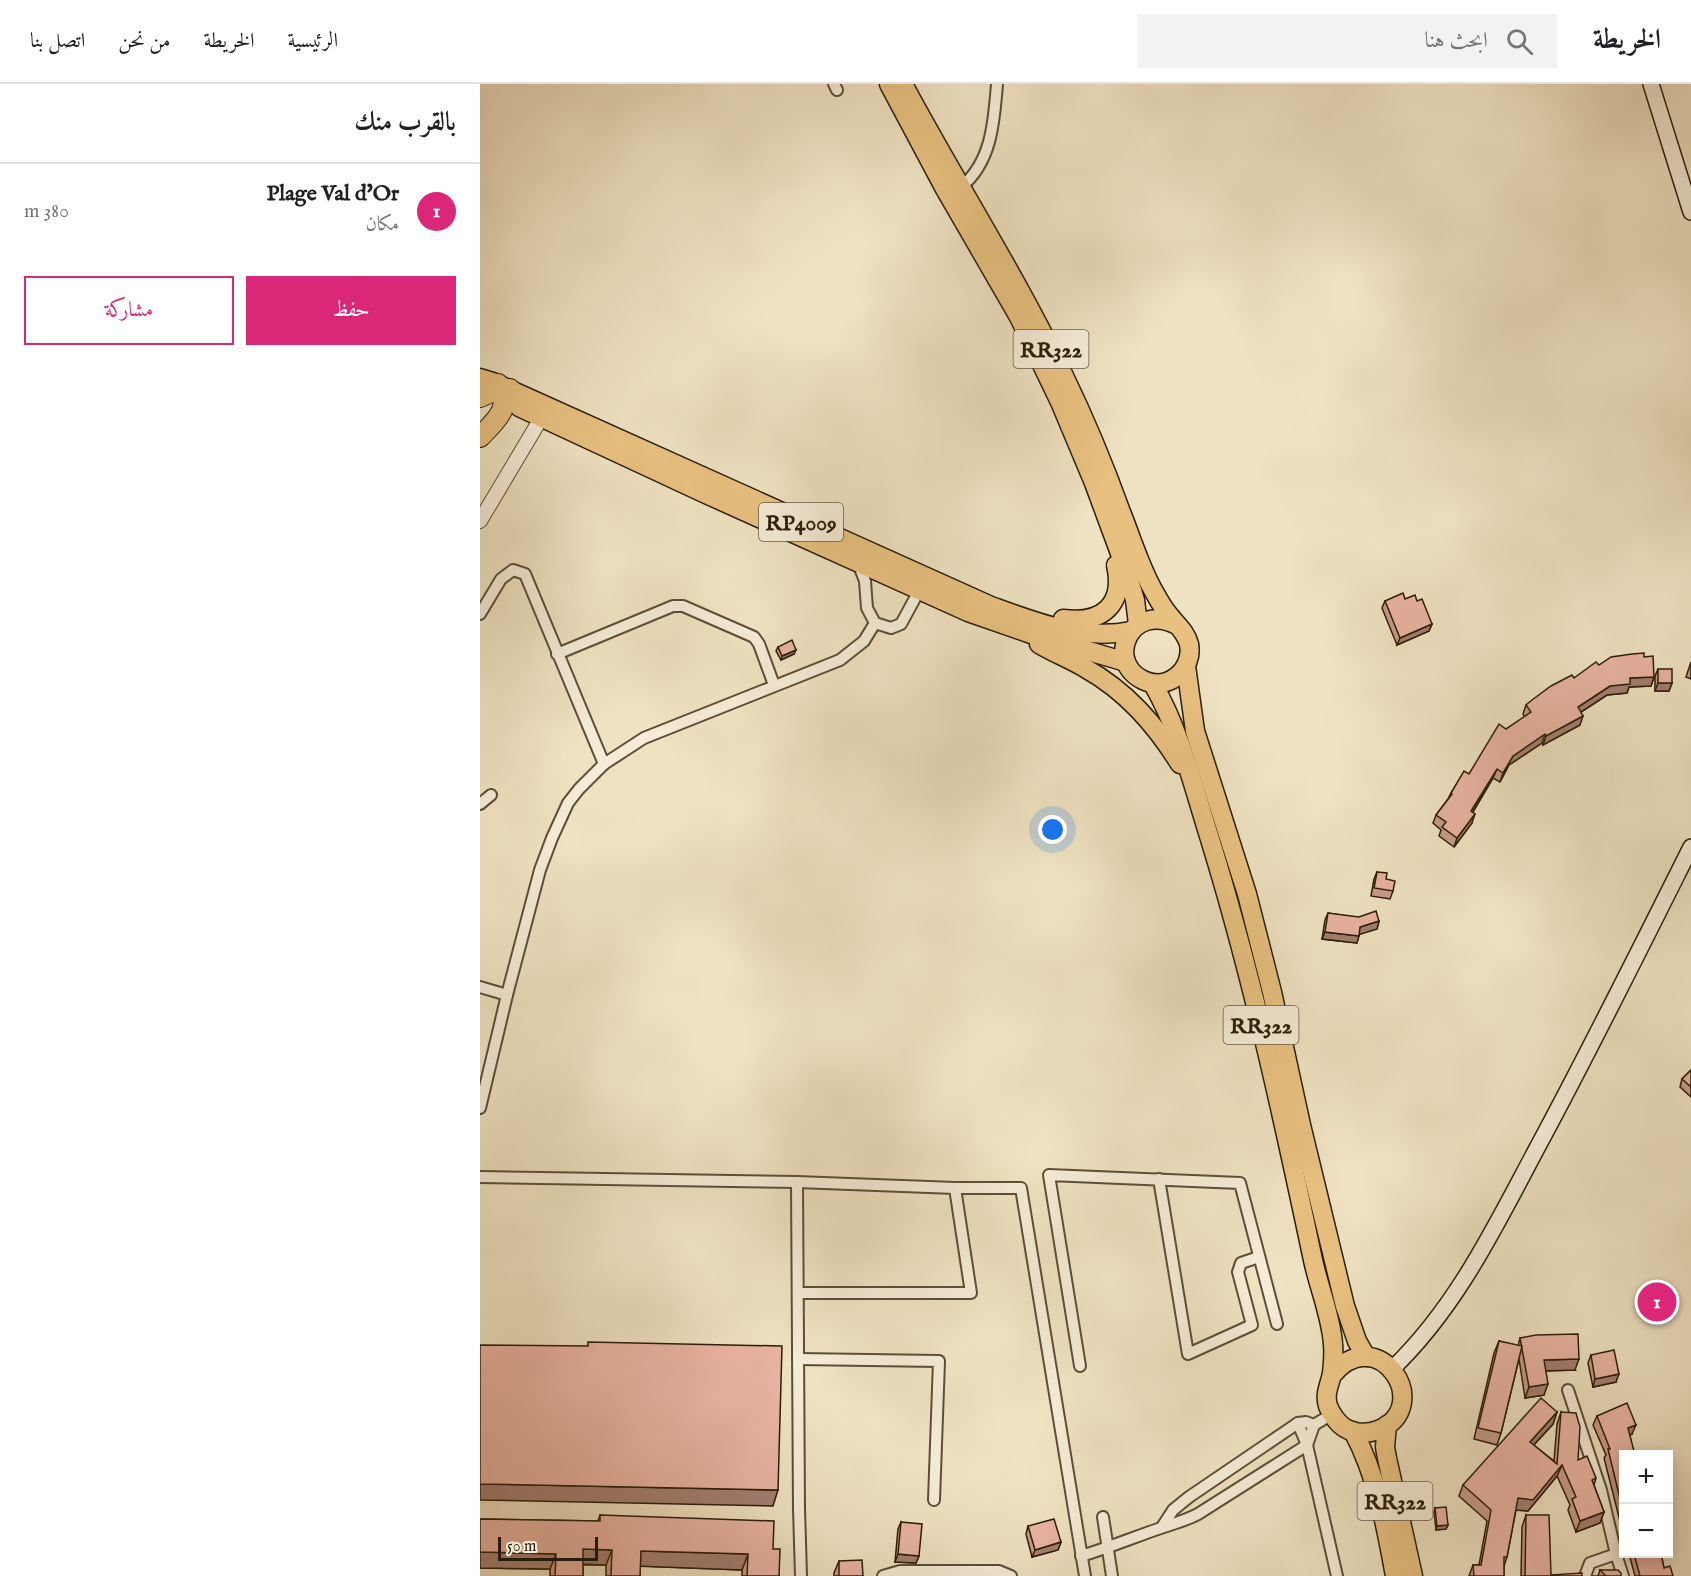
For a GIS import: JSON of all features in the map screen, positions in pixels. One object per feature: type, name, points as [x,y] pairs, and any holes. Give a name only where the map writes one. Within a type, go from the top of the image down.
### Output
[{"type":"highway","points":[[480,437],[503,410],[496,392]]},
{"type":"main road","name":"RR322","points":[[889,84],[945,189],[1019,317],[1065,412],[1130,582],[1135,628],[1125,646],[1126,662],[1137,676],[1153,684],[1172,719],[1229,900],[1262,1031],[1330,1325],[1333,1344],[1332,1375],[1326,1394],[1328,1407],[1337,1422],[1353,1431],[1368,1462],[1378,1495],[1395,1576]]},
{"type":"main road","name":"RR322","points":[[903,84],[1063,373],[1093,438],[1143,569],[1159,601],[1189,643],[1190,651],[1186,666],[1195,730],[1247,894],[1345,1306],[1357,1341],[1366,1357]]},
{"type":"main road","points":[[1651,84],[1691,212]]},
{"type":"main road","name":"RP4009","points":[[496,392],[955,591],[1016,622],[1126,662]]},
{"type":"main road","name":"RP4009","points":[[545,412],[858,563],[968,612],[1082,632],[1117,634],[1135,628]]},
{"type":"main road","points":[[1016,622],[1081,621],[1092,619],[1110,607],[1119,587],[1119,576],[1105,513]]},
{"type":"main road","points":[[1135,628],[1147,620],[1158,618],[1177,625]]},
{"type":"main road","points":[[1016,622],[1042,645],[1109,682],[1132,701],[1170,747],[1197,796]]},
{"type":"main road","points":[[1153,684],[1176,678],[1186,666]]},
{"type":"main road","points":[[1332,1375],[1346,1361],[1366,1357],[1384,1362],[1392,1369],[1445,1308],[1489,1240],[1691,847]]},
{"type":"main road","name":"RR322","points":[[1392,1369],[1401,1385],[1401,1403],[1398,1412],[1387,1425],[1385,1447],[1413,1576]]},
{"type":"main road","points":[[1353,1431],[1371,1432],[1387,1425]]},
{"type":"street","points":[[961,187],[974,174],[985,154],[992,130],[997,84]]},
{"type":"street","points":[[480,521],[545,412]]},
{"type":"street","points":[[858,563],[865,581],[867,608],[875,623],[891,628],[901,624],[920,589]]},
{"type":"street","points":[[480,614],[501,579],[513,570],[525,574],[604,764]]},
{"type":"street","points":[[557,654],[678,605],[754,637],[759,644],[774,685]]},
{"type":"street","points":[[480,1108],[540,870],[568,803],[604,764],[631,745],[657,731],[849,654],[864,641],[875,623]]},
{"type":"street","points":[[480,804],[491,795]]},
{"type":"street","points":[[480,987],[507,995]]},
{"type":"street","points":[[1080,1366],[1049,1174],[1240,1183],[1277,1324]]},
{"type":"street","points":[[480,1177],[1021,1188],[1085,1576]]},
{"type":"street","points":[[1159,1179],[1188,1354],[1252,1325],[1238,1272],[1241,1263],[1259,1257]]},
{"type":"street","points":[[797,1182],[801,1576]]},
{"type":"street","points":[[799,1293],[971,1293],[954,1188]]},
{"type":"street","points":[[798,1359],[939,1360],[934,1500]]},
{"type":"street","points":[[1568,1390],[1601,1491],[1623,1576]]},
{"type":"street","points":[[1082,1556],[1198,1514],[1307,1445],[1314,1425],[1332,1414]]},
{"type":"street","points":[[1161,1527],[1173,1510],[1189,1497],[1298,1423],[1306,1422],[1314,1425]]},
{"type":"street","points":[[1298,1423],[1307,1445],[1337,1576]]},
{"type":"street","points":[[1103,1518],[1113,1576]]},
{"type":"street","points":[[1585,1576],[1590,1563],[1616,1554]]},
{"type":"street","points":[[883,1576],[900,1571],[999,1571],[1011,1576]]},
{"type":"building","points":[[1403,593],[1405,599],[1415,595],[1417,601],[1422,599],[1432,624],[1400,638],[1385,601]]},
{"type":"building","points":[[792,640],[796,650],[782,656],[778,647]]},
{"type":"building","points":[[1644,653],[1644,657],[1653,656],[1654,677],[1630,678],[1630,684],[1610,686],[1578,707],[1583,716],[1546,736],[1545,734],[1513,756],[1503,773],[1497,769],[1471,811],[1475,814],[1457,838],[1442,827],[1446,822],[1436,815],[1452,794],[1464,771],[1469,774],[1499,724],[1506,729],[1531,712],[1526,705],[1532,700],[1551,686],[1572,675],[1574,678],[1596,662],[1599,665],[1611,657]]},
{"type":"building","points":[[1658,669],[1672,669],[1672,683],[1658,683]]},
{"type":"building","points":[[1377,872],[1387,873],[1386,879],[1395,881],[1393,891],[1374,888]]},
{"type":"building","points":[[1376,911],[1379,921],[1360,927],[1359,936],[1325,932],[1328,913],[1359,917]]},
{"type":"building","points":[[1691,1070],[1691,1087],[1682,1079]]},
{"type":"building","points":[[1578,1334],[1579,1359],[1544,1360],[1548,1384],[1529,1387],[1520,1338],[1536,1335]]},
{"type":"building","points":[[1499,1341],[1522,1346],[1501,1433],[1478,1428]]},
{"type":"building","points":[[588,1342],[782,1346],[778,1490],[480,1484],[480,1345],[588,1346]]},
{"type":"building","points":[[1614,1350],[1619,1374],[1595,1379],[1591,1355]]},
{"type":"building","points":[[1541,1398],[1557,1412],[1530,1442],[1557,1464],[1561,1412],[1576,1413],[1580,1427],[1578,1460],[1587,1456],[1596,1478],[1592,1480],[1604,1512],[1580,1521],[1572,1499],[1576,1497],[1562,1465],[1533,1500],[1518,1498],[1507,1557],[1504,1557],[1504,1576],[1474,1576],[1473,1565],[1481,1565],[1491,1510],[1463,1485]]},
{"type":"building","points":[[1627,1403],[1636,1425],[1628,1428],[1634,1450],[1619,1450],[1619,1494],[1608,1449],[1610,1449],[1597,1416]]},
{"type":"building","points":[[1446,1507],[1448,1525],[1437,1526],[1435,1508]]},
{"type":"building","points":[[600,1515],[774,1521],[773,1549],[780,1549],[779,1576],[747,1576],[748,1554],[641,1551],[640,1576],[611,1576],[612,1550],[583,1549],[583,1576],[555,1576],[556,1554],[480,1552],[480,1519],[600,1521]]},
{"type":"building","points":[[1526,1515],[1549,1515],[1551,1575],[1582,1573],[1582,1576],[1525,1576]]},
{"type":"building","points":[[1054,1519],[1061,1542],[1035,1550],[1028,1526]]},
{"type":"building","points":[[901,1522],[922,1524],[919,1556],[898,1554]]},
{"type":"building","points":[[1635,1558],[1662,1558],[1664,1568],[1670,1566],[1673,1576],[1640,1576]]},
{"type":"building","points":[[862,1560],[863,1576],[839,1576],[839,1561]]},
{"type":"building","points":[[1600,1570],[1618,1570],[1621,1576],[1606,1576]]},
{"type":"place","name":"Plage Val d'Or","points":[[1657,1302]]}]
